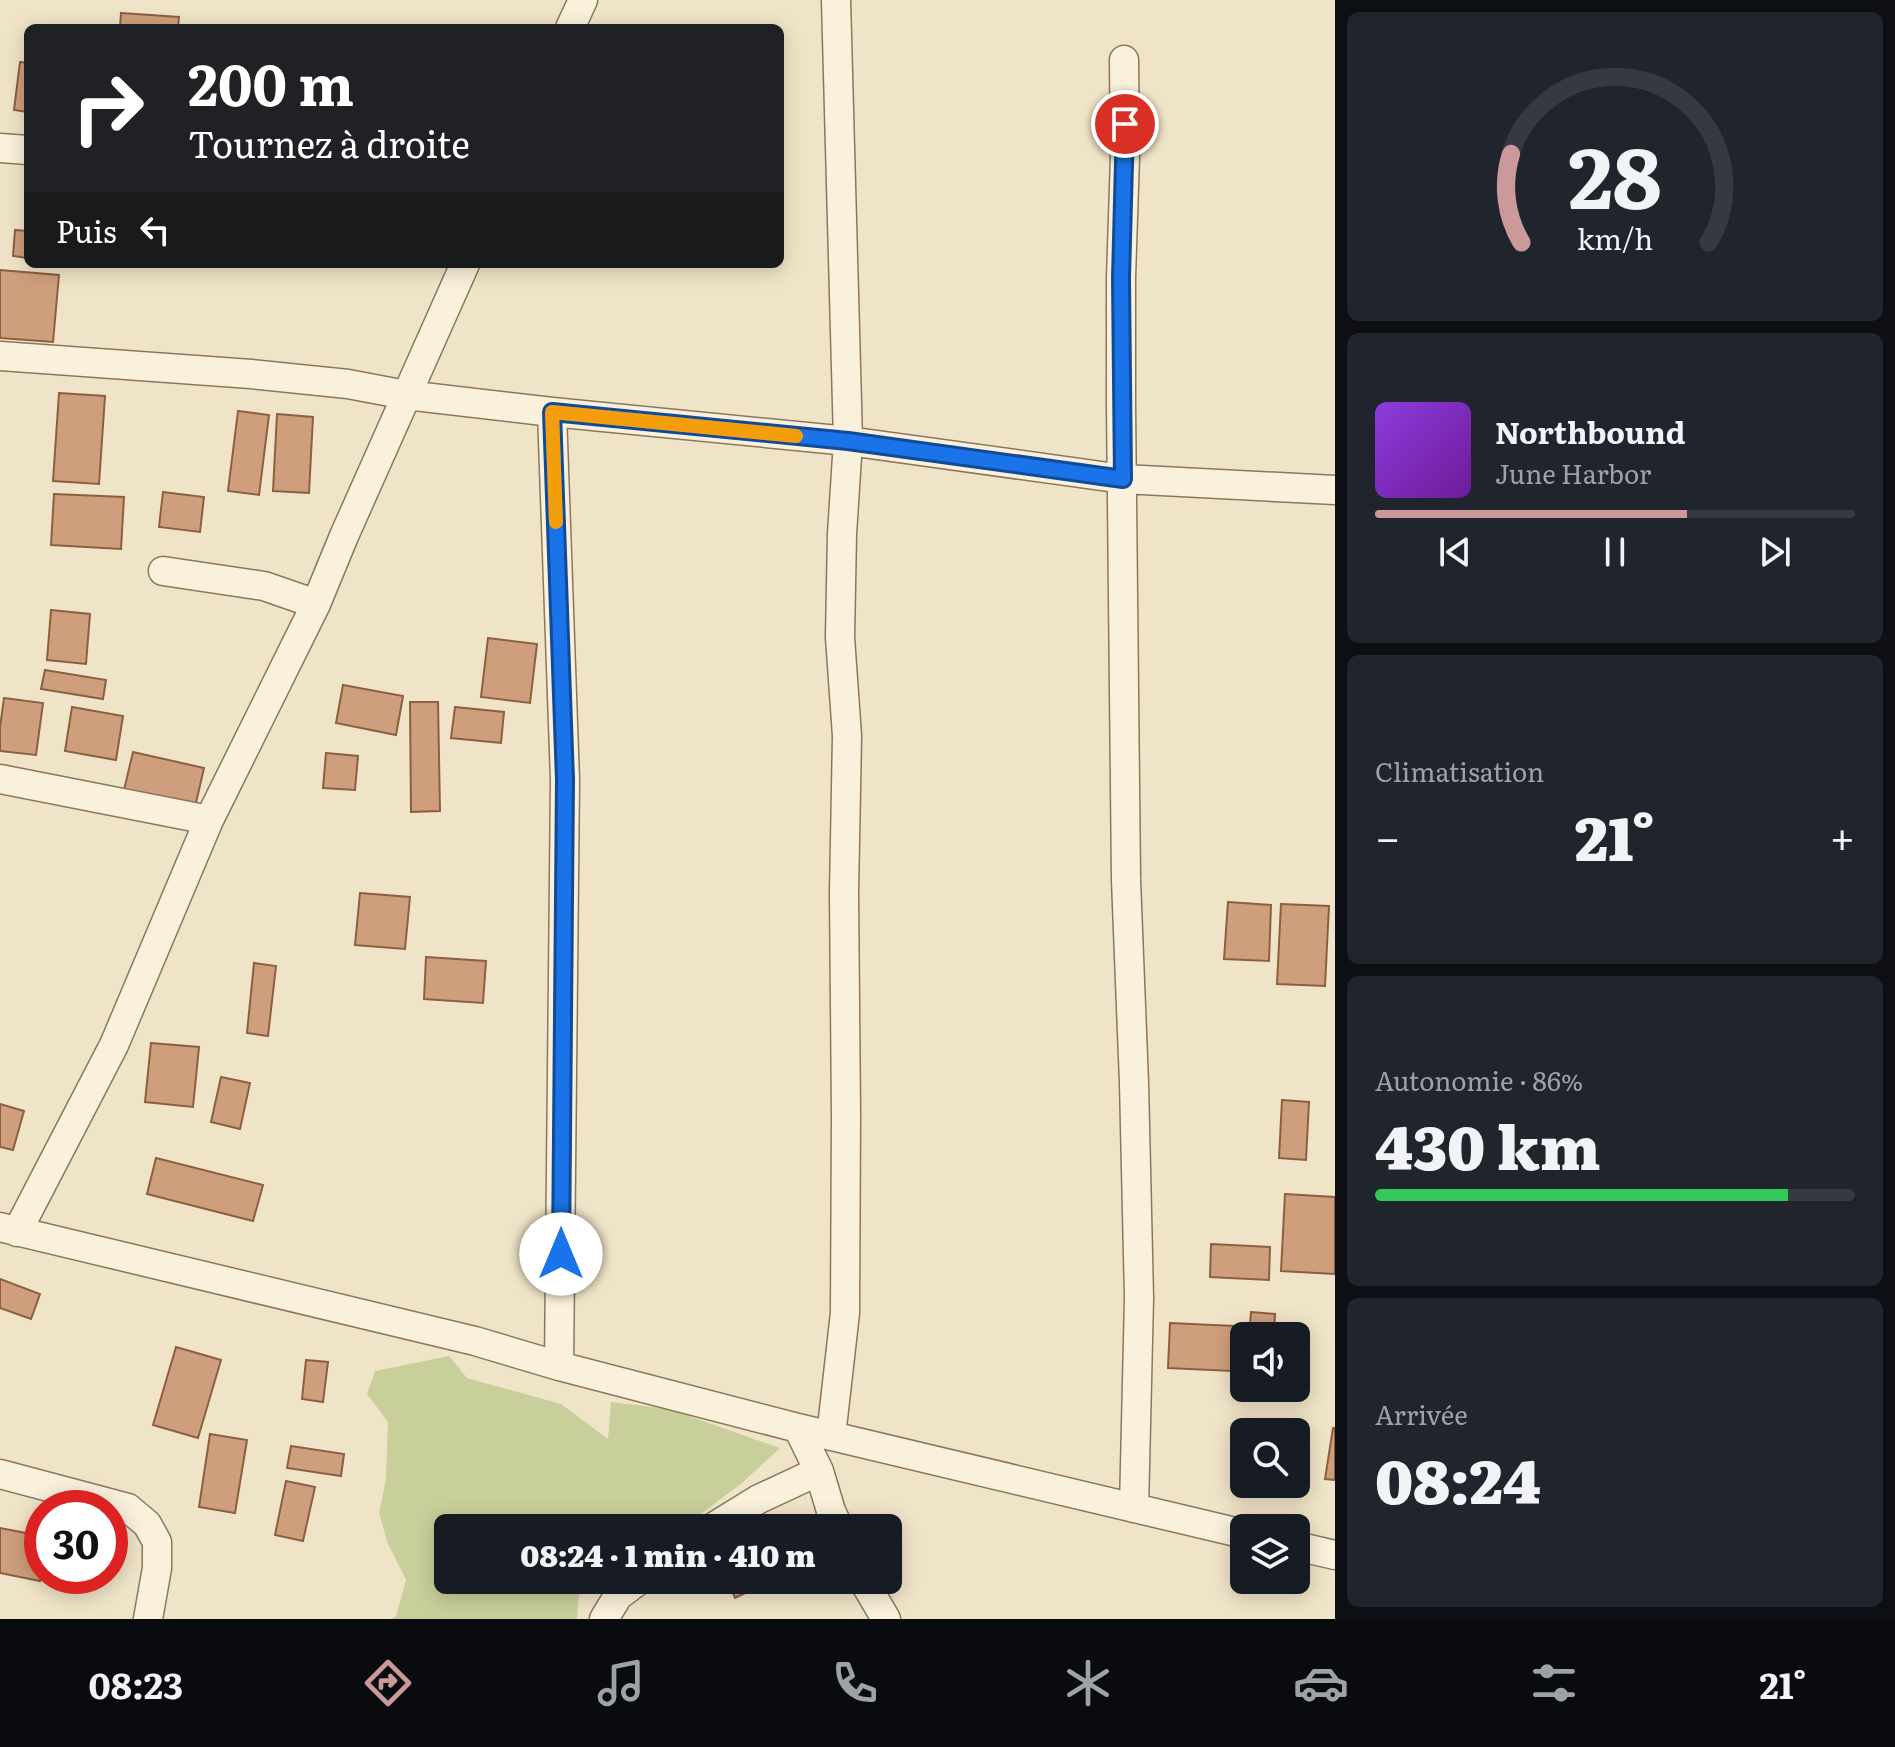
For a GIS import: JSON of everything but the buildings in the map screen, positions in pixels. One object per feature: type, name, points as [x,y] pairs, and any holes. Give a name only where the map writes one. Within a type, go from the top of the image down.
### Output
[{"type":"street","points":[[572,24],[581,0]]},
{"type":"street","points":[[831,1436],[845,1313],[846,1099],[844,893],[847,736],[840,637],[848,441],[836,0]]},
{"type":"street","points":[[1124,60],[1121,278],[1126,880],[1139,1298],[1134,1508]]},
{"type":"street","points":[[0,148],[24,150]]},
{"type":"street","points":[[463,268],[316,604],[209,820],[114,1045],[9,1230],[475,1341],[798,1428],[1230,1531]]},
{"type":"street","points":[[0,356],[348,384],[406,395],[552,412],[848,441],[1123,479],[1335,490]]},
{"type":"street","points":[[552,412],[565,780],[559,1366]]},
{"type":"street","points":[[163,571],[264,586],[316,604]]},
{"type":"street","points":[[0,779],[209,820]]},
{"type":"street","points":[[798,1428],[819,1471],[832,1514]]},
{"type":"street","points":[[735,1514],[819,1471]]},
{"type":"street","points":[[0,1474],[128,1508],[147,1524],[157,1542],[157,1568],[148,1619]]},
{"type":"street","points":[[1310,1549],[1335,1555]]},
{"type":"street","points":[[604,1619],[621,1594]]},
{"type":"street","points":[[871,1594],[886,1619]]},
{"type":"green space","points":[[449,1356],[467,1378],[561,1404],[608,1439],[611,1402],[669,1409],[780,1448],[742,1483],[700,1514],[434,1514],[434,1594],[580,1594],[577,1619],[391,1619],[396,1616],[406,1580],[388,1544],[379,1513],[386,1479],[388,1422],[367,1394],[375,1371]]},
{"type":"slow traffic","points":[[556,522],[552,412],[796,436]]},
{"type":"route","points":[[561,1254],[565,780],[552,412],[848,441],[1123,479],[1121,278],[1125,124]]}]
